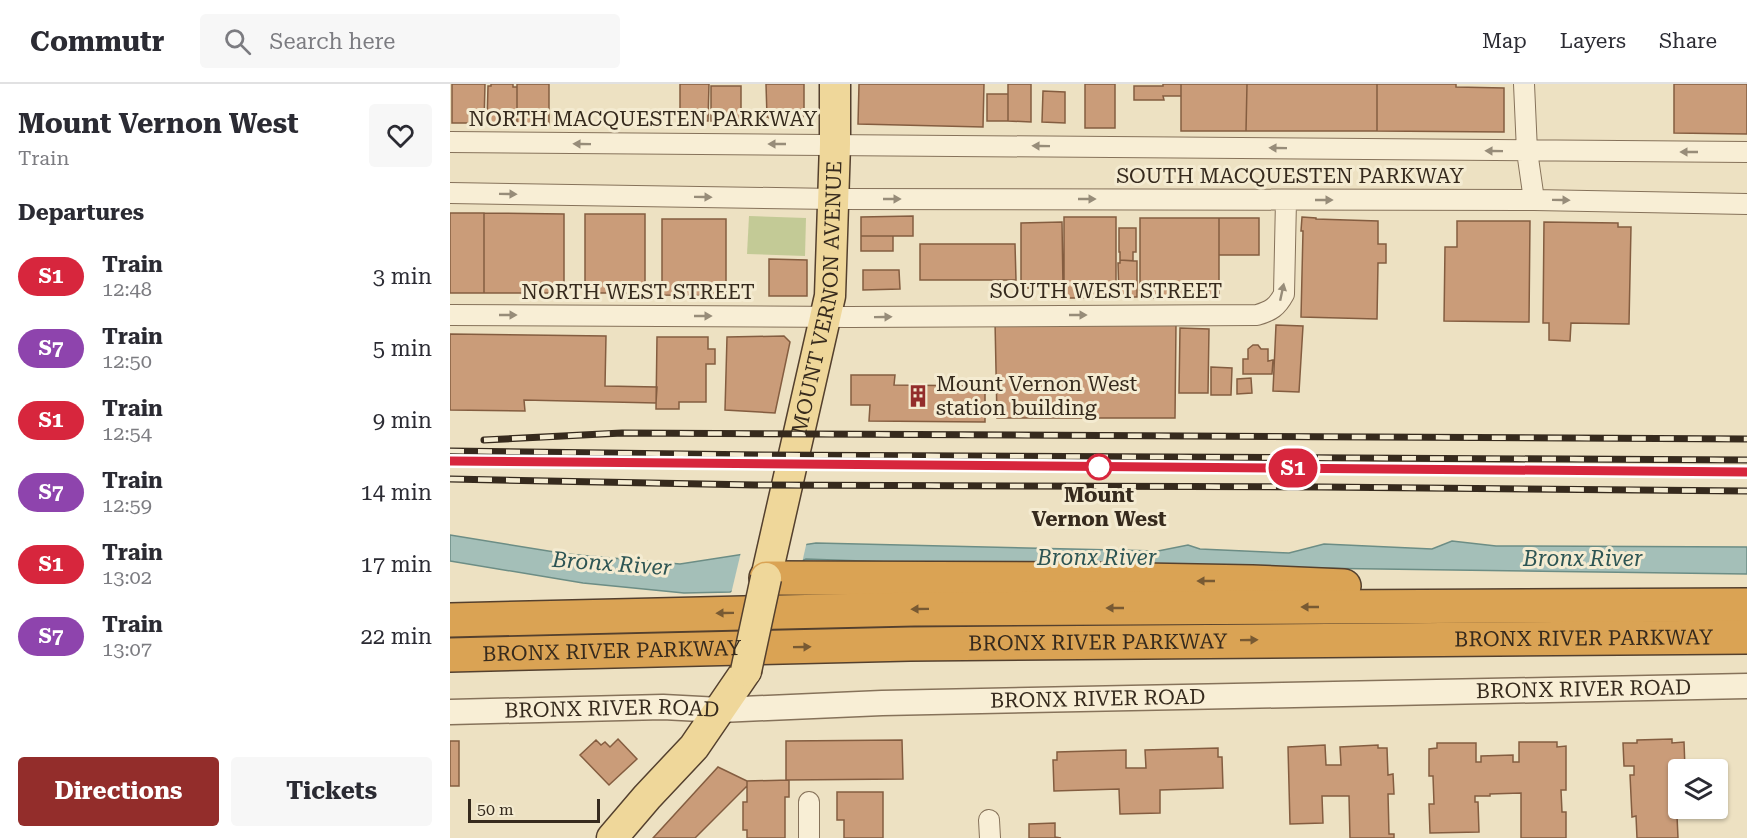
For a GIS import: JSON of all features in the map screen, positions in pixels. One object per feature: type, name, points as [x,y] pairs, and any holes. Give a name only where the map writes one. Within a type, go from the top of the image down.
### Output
[{"type":"highway","points":[[766,578],[1225,581],[1378,588],[1558,605]]},
{"type":"highway","name":"BRONX RIVER PARKWAY","points":[[450,620],[969,609],[1747,605]]},
{"type":"highway","name":"BRONX RIVER PARKWAY","points":[[450,655],[931,644],[1747,637]]},
{"type":"main road","name":"MOUNT VERNON AVENUE","points":[[720,710],[746,671],[830,296],[835,84]]},
{"type":"main road","points":[[612,838],[647,796],[694,747],[720,710]]},
{"type":"street","points":[[1524,84],[1527,151],[1534,200]]},
{"type":"street","name":"NORTH MACQUESTEN PARKWAY","points":[[450,142],[835,144]]},
{"type":"street","name":"SOUTH MACQUESTEN PARKWAY","points":[[835,144],[1747,152]]},
{"type":"street","points":[[450,194],[834,199]]},
{"type":"street","name":"SOUTH MACQUESTEN PARKWAY","points":[[834,199],[1534,200],[1747,204]]},
{"type":"street","name":"SOUTH WEST STREET","points":[[825,317],[1257,315],[1268,312],[1278,305],[1284,294],[1286,200]]},
{"type":"street","name":"NORTH WEST STREET","points":[[450,315],[825,317]]},
{"type":"street","name":"BRONX RIVER ROAD","points":[[450,712],[663,707],[720,710],[894,703],[1747,686]]},
{"type":"street","points":[[809,802],[809,838]]},
{"type":"green space","points":[[749,216],[806,218],[805,256],[747,254]]},
{"type":"water","name":"Bronx River","points":[[450,535],[567,554],[680,564],[816,543],[1158,551],[1188,545],[1200,549],[1289,553],[1324,544],[1432,549],[1452,541],[1496,546],[1747,547],[1747,574],[1237,567],[1058,568],[806,559],[730,592],[684,593],[583,583],[450,561]]},
{"type":"pier","points":[[807,541],[802,563],[731,594],[741,552]]},
{"type":"building","points":[[452,84],[485,84],[484,123],[452,123]]},
{"type":"building","points":[[513,84],[513,87],[517,87],[517,124],[487,124],[488,86]]},
{"type":"building","points":[[517,84],[549,84],[549,125],[517,124]]},
{"type":"building","points":[[680,84],[709,84],[708,121],[680,121]]},
{"type":"building","points":[[766,84],[804,84],[804,115],[800,121],[794,122],[789,114],[779,114],[776,119],[767,117]]},
{"type":"building","points":[[859,84],[984,84],[983,127],[858,124]]},
{"type":"building","points":[[1008,84],[1031,84],[1031,122],[1008,121]]},
{"type":"building","points":[[1085,84],[1115,84],[1115,128],[1085,128]]},
{"type":"building","points":[[1163,84],[1181,84],[1181,96],[1163,96],[1164,100],[1134,100],[1134,86],[1163,86]]},
{"type":"building","points":[[1181,84],[1247,84],[1246,131],[1181,131]]},
{"type":"building","points":[[1247,84],[1377,84],[1377,131],[1246,131]]},
{"type":"building","points":[[1377,84],[1456,84],[1456,87],[1504,88],[1504,132],[1377,131]]},
{"type":"building","points":[[1674,84],[1747,84],[1747,134],[1674,133]]},
{"type":"building","points":[[711,86],[741,86],[741,121],[711,121]]},
{"type":"building","points":[[1043,91],[1065,92],[1065,123],[1042,122]]},
{"type":"building","points":[[987,94],[1008,94],[1008,121],[987,121]]},
{"type":"building","points":[[450,213],[484,213],[484,293],[450,293]]},
{"type":"building","points":[[484,213],[564,214],[564,293],[484,293]]},
{"type":"building","points":[[585,214],[645,214],[645,293],[585,293]]},
{"type":"building","points":[[913,216],[913,236],[861,236],[861,217]]},
{"type":"building","points":[[1064,217],[1116,217],[1116,298],[1064,298]]},
{"type":"building","points":[[1302,217],[1378,221],[1378,244],[1386,244],[1386,263],[1378,263],[1377,319],[1301,317]]},
{"type":"building","points":[[1140,218],[1219,218],[1219,298],[1140,298]]},
{"type":"building","points":[[1219,218],[1259,218],[1259,255],[1219,255]]},
{"type":"building","points":[[662,219],[726,219],[726,296],[662,295]]},
{"type":"building","points":[[1457,221],[1530,221],[1529,322],[1444,321],[1445,247],[1457,247]]},
{"type":"building","points":[[1062,222],[1063,288],[1021,288],[1021,223]]},
{"type":"building","points":[[1544,222],[1618,223],[1618,227],[1631,227],[1629,324],[1571,323],[1570,341],[1549,340],[1549,323],[1543,323]]},
{"type":"building","points":[[1119,228],[1136,228],[1136,252],[1133,252],[1133,261],[1120,260]]},
{"type":"building","points":[[861,236],[893,236],[893,251],[861,251]]},
{"type":"building","points":[[920,244],[1015,244],[1016,280],[920,280]]},
{"type":"building","points":[[769,259],[807,260],[807,296],[769,296]]},
{"type":"building","points":[[1120,260],[1137,261],[1137,297],[1119,297],[1118,263]]},
{"type":"building","points":[[863,270],[899,270],[900,289],[863,290]]},
{"type":"building","points":[[995,321],[1176,323],[1175,418],[997,418]]},
{"type":"building","points":[[1276,325],[1303,326],[1299,392],[1273,391]]},
{"type":"building","points":[[1180,328],[1209,329],[1208,393],[1179,393]]},
{"type":"building","points":[[450,334],[606,336],[605,386],[657,387],[656,403],[524,400],[525,411],[450,410]]},
{"type":"building","points":[[784,336],[790,342],[775,413],[725,410],[727,337]]},
{"type":"building","points":[[657,337],[708,337],[708,349],[715,349],[715,364],[706,364],[706,402],[679,402],[679,409],[656,409]]},
{"type":"building","points":[[1253,345],[1258,345],[1261,349],[1268,349],[1268,361],[1273,360],[1272,374],[1243,374],[1243,359],[1248,359],[1248,349]]},
{"type":"building","points":[[1211,367],[1232,368],[1231,395],[1211,395]]},
{"type":"building","name":"Mount Vernon West station building","points":[[851,375],[895,375],[894,385],[985,386],[985,422],[869,421],[870,405],[851,405]]},
{"type":"building","points":[[1251,378],[1252,393],[1237,394],[1237,379]]},
{"type":"building","points":[[618,739],[637,759],[609,785],[580,755],[596,740],[601,745],[605,742],[610,747]]},
{"type":"building","points":[[1672,739],[1672,743],[1684,742],[1685,759],[1668,759],[1668,819],[1677,819],[1678,838],[1637,838],[1636,816],[1632,817],[1630,775],[1634,775],[1634,766],[1624,766],[1623,743],[1637,743],[1637,740]]},
{"type":"building","points":[[902,740],[903,779],[786,780],[786,741]]},
{"type":"building","points":[[450,741],[459,741],[459,786],[450,786]]},
{"type":"building","points":[[1519,742],[1557,742],[1557,747],[1566,746],[1566,790],[1561,790],[1562,812],[1566,812],[1566,838],[1521,838],[1521,793],[1475,796],[1475,802],[1478,802],[1479,832],[1430,833],[1429,804],[1434,804],[1433,776],[1429,776],[1429,749],[1437,748],[1437,743],[1476,743],[1476,762],[1481,762],[1481,756],[1513,755],[1513,762],[1519,762]]},
{"type":"building","points":[[1325,745],[1326,765],[1341,765],[1340,747],[1378,745],[1378,748],[1387,748],[1388,775],[1393,774],[1394,794],[1388,794],[1389,834],[1394,834],[1394,838],[1350,838],[1349,796],[1322,796],[1323,823],[1290,824],[1288,747]]},
{"type":"building","points":[[1218,748],[1218,757],[1222,757],[1223,788],[1160,790],[1160,813],[1120,814],[1119,789],[1054,791],[1053,760],[1057,760],[1057,752],[1126,750],[1126,768],[1146,768],[1145,750]]},
{"type":"building","points":[[718,767],[747,781],[747,786],[695,838],[653,838]]},
{"type":"building","points":[[789,780],[789,797],[785,797],[785,838],[747,838],[747,830],[743,830],[743,802],[747,802],[747,781]]},
{"type":"building","points":[[837,792],[883,792],[883,838],[844,838],[844,820],[837,820]]},
{"type":"building","points":[[1055,823],[1055,837],[1061,838],[1029,838],[1029,824]]},
{"type":"railway","points":[[484,440],[622,433],[1747,439]]},
{"type":"railway","points":[[450,451],[762,455],[1747,460]]},
{"type":"railway","points":[[450,461],[1747,472]]},
{"type":"railway","points":[[450,479],[755,485],[1747,491]]},
{"type":"train","name":"S1","points":[[450,461],[1747,472]]},
{"type":"place","name":"Mount Vernon West station building","points":[[918,396]]},
{"type":"place","name":"Mount Vernon West","points":[[1099,467]]}]
